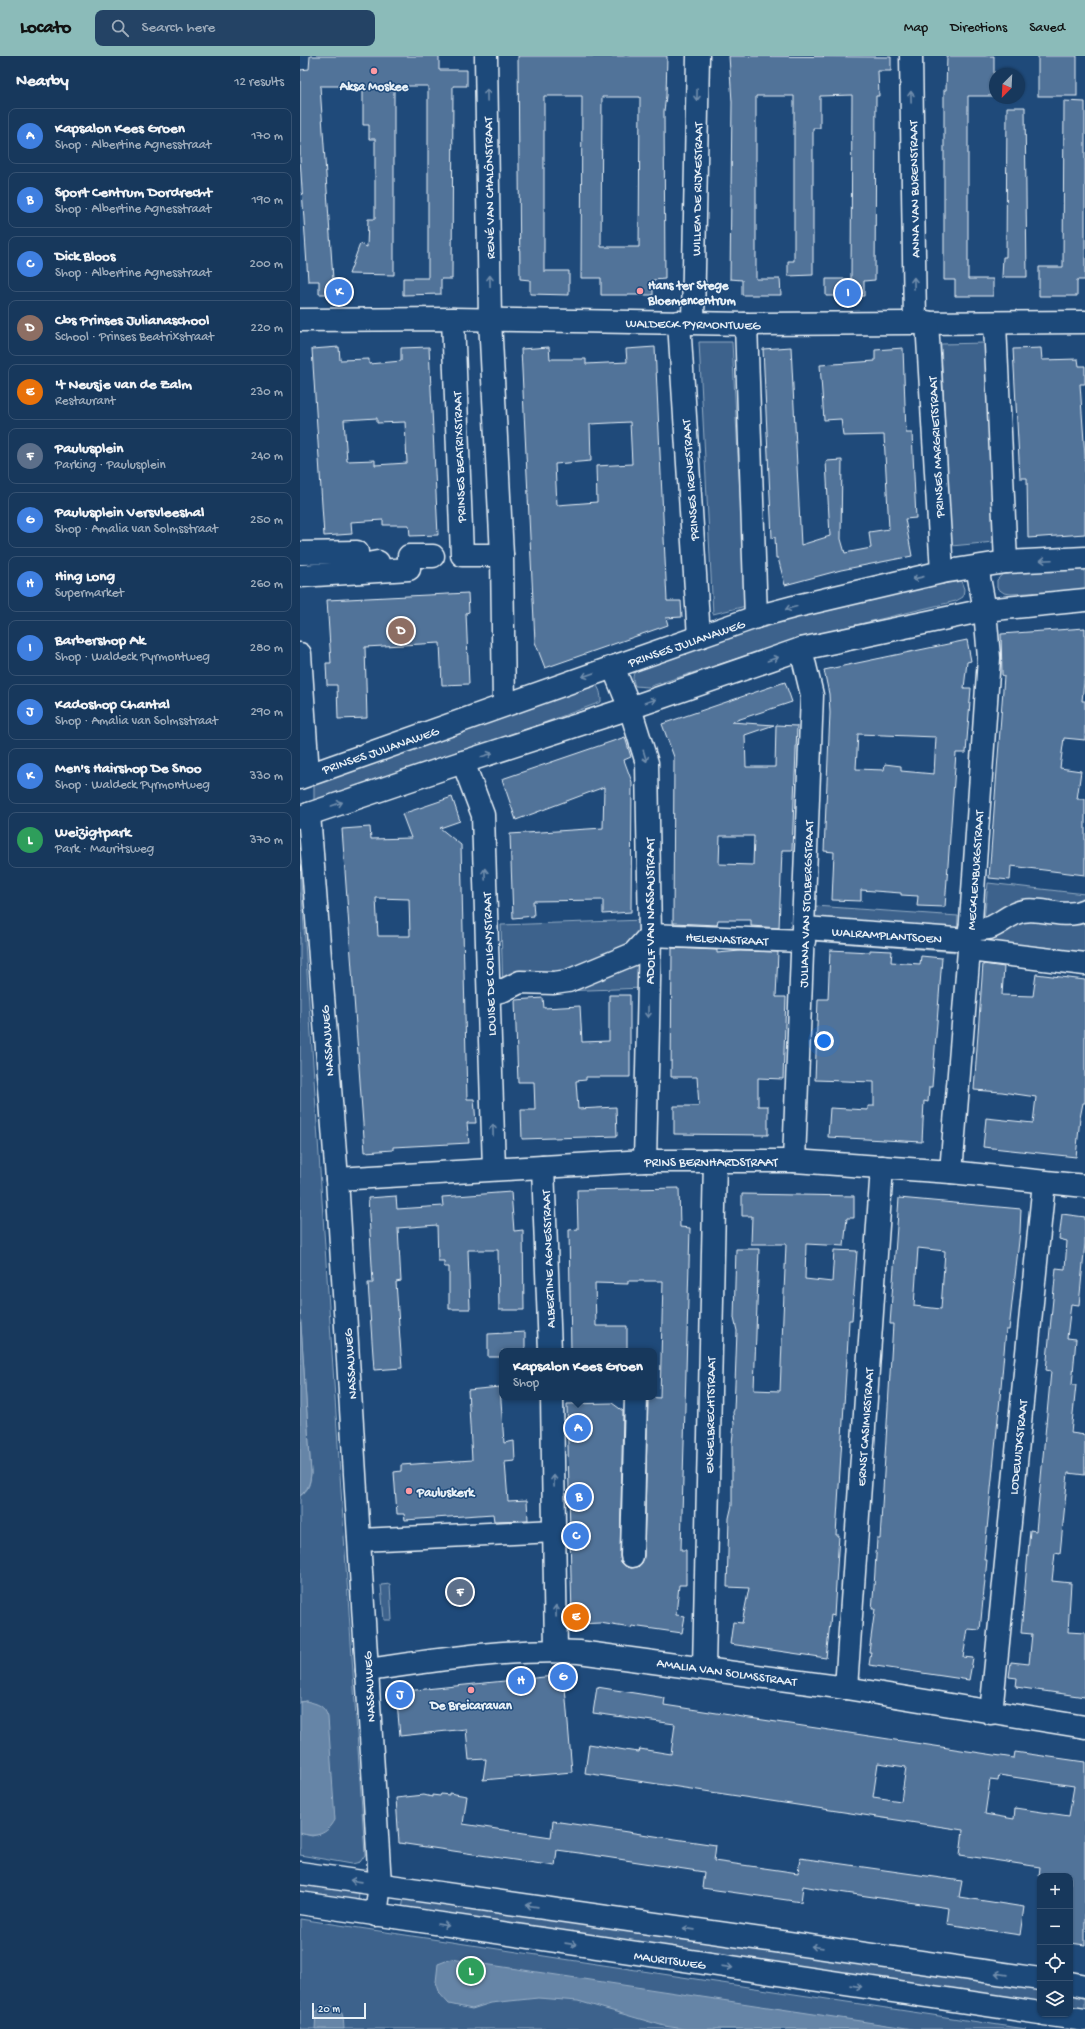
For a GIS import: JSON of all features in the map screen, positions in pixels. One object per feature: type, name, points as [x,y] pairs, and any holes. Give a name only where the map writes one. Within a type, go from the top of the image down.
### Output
[{"type":"street","name":"RENÉ VAN CHALÔNSTRAAT","points":[[486,56],[490,320]]},
{"type":"street","name":"WILLEM DE RIJKESTRAAT","points":[[686,322],[698,56]]},
{"type":"street","name":"ANNA VAN BURENSTRAAT","points":[[911,56],[921,322]]},
{"type":"street","name":"WALDECK PYRMONTWEG","points":[[300,320],[453,319],[746,324],[921,322],[995,324],[1085,322]]},
{"type":"street","name":"PRINSES BEATRIXSTRAAT","points":[[453,319],[462,554],[502,555]]},
{"type":"street","points":[[490,320],[502,555],[504,704]]},
{"type":"street","name":"PRINSES IRENESTRAAT","points":[[686,322],[699,637]]},
{"type":"street","name":"PRINSES MARGRIETSTRAAT","points":[[921,322],[942,572]]},
{"type":"street","points":[[746,324],[756,617]]},
{"type":"street","points":[[995,324],[1006,562]]},
{"type":"street","points":[[300,553],[357,552],[357,569]]},
{"type":"street","points":[[300,576],[357,569],[409,556],[433,556]]},
{"type":"street","name":"PRINSES JULIANAWEG","points":[[304,776],[383,747],[431,733],[504,704],[756,617],[796,606],[942,572],[977,568],[1006,562],[1085,558]]},
{"type":"street","name":"MECKLENBURGSTRAAT","points":[[952,1172],[970,940],[989,658],[985,610],[977,568]]},
{"type":"street","points":[[305,815],[630,708],[801,649],[985,610],[1085,600]]},
{"type":"street","name":"JULIANA VAN STOLBERGSTRAAT","points":[[794,1161],[804,935],[812,695],[801,649]]},
{"type":"street","points":[[300,654],[304,776]]},
{"type":"street","name":"ADOLF VAN NASSAUSTRAAT","points":[[613,667],[630,708],[647,762],[650,935],[646,1161]]},
{"type":"street","name":"LOUISE DE COLIGNYSTRAAT","points":[[463,762],[483,815],[490,994],[494,1169]]},
{"type":"street","name":"NASSAUWEG","points":[[305,815],[337,1180],[380,1884],[376,1914]]},
{"type":"street","points":[[970,940],[1006,917],[1023,911],[1061,914],[1080,913],[1085,910]]},
{"type":"street","points":[[490,994],[504,990],[520,982],[554,983],[568,981],[633,954],[650,935]]},
{"type":"street","name":"HELENASTRAAT","points":[[650,935],[804,935]]},
{"type":"street","name":"WALRAMPLANTSOEN","points":[[804,935],[970,940]]},
{"type":"street","points":[[970,940],[1085,964]]},
{"type":"street","name":"PRINS BERNHARDSTRAAT","points":[[337,1180],[494,1169],[646,1161],[794,1161],[952,1172],[1085,1186]]},
{"type":"street","name":"ENGELBRECHTSTRAAT","points":[[704,1668],[714,1161]]},
{"type":"street","name":"ALBERTINE AGNESSTRAAT","points":[[543,1167],[550,1348]]},
{"type":"street","name":"ERNST CASIMIRSTRAAT","points":[[846,1688],[882,1167]]},
{"type":"street","name":"LODEWIJKSTRAAT","points":[[991,1713],[1044,1182]]},
{"type":"street","points":[[552,1400],[556,1650]]},
{"type":"street","points":[[632,1556],[636,1400]]},
{"type":"street","points":[[360,1540],[555,1531]]},
{"type":"street","name":"AMALIA VAN SOLMSSTRAAT","points":[[367,1670],[459,1657],[556,1650],[704,1668],[846,1688],[991,1713],[1085,1727]]},
{"type":"street","points":[[300,1873],[1037,1979]]},
{"type":"street","name":"MAURITSWEG","points":[[300,1903],[1037,2013]]},
{"type":"street","points":[[1073,1984],[1085,1986]]},
{"type":"street","points":[[1064,2017],[1085,2020]]},
{"type":"shaded area","points":[[699,342],[732,342],[746,606],[713,614]]},
{"type":"shaded area","points":[[985,343],[994,542],[951,546],[941,344]]},
{"type":"shaded area","points":[[1085,565],[1085,590],[1011,594],[1004,593],[997,588],[997,580],[1007,569]]},
{"type":"shaded area","points":[[955,578],[961,581],[964,589],[963,597],[956,601],[805,637],[648,687],[635,686],[634,683],[634,674],[638,668],[798,613]]},
{"type":"shaded area","points":[[594,683],[600,691],[601,702],[314,807],[314,779]]},
{"type":"shaded area","points":[[300,866],[365,1855],[360,1862],[352,1864],[300,1855],[300,1833],[312,1836],[320,1834],[306,1701],[300,1702],[300,1496],[308,1486],[311,1473],[300,1311]]},
{"type":"shaded area","points":[[988,883],[1085,894],[1085,959],[981,948]]},
{"type":"shaded area","points":[[815,906],[958,916],[956,952],[813,941]]},
{"type":"shaded area","points":[[645,920],[645,988],[503,993],[501,925]]},
{"type":"shaded area","points":[[300,1311],[311,1473],[308,1486],[300,1496]]},
{"type":"shaded area","points":[[390,1584],[392,1620],[384,1620],[381,1585]]},
{"type":"shaded area","points":[[306,1701],[322,1707],[328,1717],[335,1820],[328,1829],[316,1835],[300,1833],[300,1702]]},
{"type":"shaded area","points":[[300,1879],[359,1893],[358,1901],[300,1898]]},
{"type":"shaded area","points":[[405,1893],[1037,1987],[1037,2009],[401,1914]]},
{"type":"shaded area","points":[[300,1919],[985,2023],[1026,2029],[300,2029]]},
{"type":"shaded area","points":[[451,1959],[913,2029],[685,2029],[664,2026],[578,2001],[538,1998],[491,2003],[472,2009],[449,2004],[440,1994],[436,1982],[438,1964]]},
{"type":"shaded area","points":[[1073,1992],[1085,1994],[1085,2016],[1073,2014]]},
{"type":"shaded area","points":[[329,2006],[338,2008],[342,2013],[344,2029],[315,2029],[316,2012],[322,2007]]},
{"type":"building","points":[[310,56],[439,56],[439,70],[467,70],[467,86],[453,86],[452,279],[441,279],[441,294],[403,295],[403,278],[428,278],[428,86],[394,86],[394,275],[349,274],[360,244],[367,247],[368,219],[375,219],[375,139],[369,139],[369,125],[363,125],[363,86],[320,86],[334,294],[319,294],[319,281],[308,281],[300,158],[300,70],[309,69]]},
{"type":"building","points":[[518,56],[667,56],[664,111],[665,279],[653,280],[653,295],[601,295],[601,278],[581,278],[582,96],[544,96],[544,271],[569,271],[569,295],[530,294],[530,280],[520,279]],"holes":[[[602,97],[640,97],[639,247],[601,247]]]},
{"type":"building","points":[[729,56],[891,57],[891,71],[878,71],[879,96],[876,96],[875,280],[864,281],[864,296],[826,296],[826,279],[851,279],[852,95],[820,96],[820,128],[813,128],[813,275],[788,276],[788,261],[794,261],[794,96],[756,96],[756,279],[780,279],[781,295],[742,295],[742,280],[730,279],[732,102]]},
{"type":"building","points":[[947,56],[994,56],[994,68],[989,68],[989,96],[968,96],[968,279],[993,279],[993,296],[955,296],[955,280],[944,280],[944,90],[946,90]]},
{"type":"building","points":[[1038,56],[1077,56],[1077,96],[1038,96]]},
{"type":"building","points":[[1064,101],[1085,102],[1085,280],[1077,280],[1077,296],[1039,296],[1039,267],[1063,267]]},
{"type":"building","points":[[1007,107],[1025,107],[1027,277],[1002,277],[1003,257],[1006,257]]},
{"type":"building","points":[[339,347],[340,360],[369,359],[369,364],[401,361],[401,348],[429,347],[438,535],[410,536],[409,525],[383,525],[383,520],[351,522],[352,534],[324,536],[312,349]],"holes":[[[377,418],[377,423],[405,422],[407,463],[375,465],[375,460],[347,461],[344,420]]]},
{"type":"building","points":[[549,347],[550,359],[586,359],[586,364],[627,362],[626,349],[655,347],[667,601],[681,601],[682,617],[666,618],[668,625],[545,668],[535,642],[521,349]],"holes":[[[630,422],[632,464],[596,466],[597,502],[557,505],[555,464],[591,461],[590,424]]]},
{"type":"building","points":[[791,347],[801,545],[830,536],[826,461],[842,460],[841,539],[845,553],[871,548],[869,532],[889,529],[884,435],[843,436],[841,419],[824,420],[820,365],[875,361],[875,350],[903,348],[906,433],[912,433],[916,518],[905,519],[912,556],[841,570],[785,585],[778,558],[776,558],[775,537],[772,538],[763,349]]},
{"type":"building","points":[[1041,348],[1042,360],[1078,359],[1079,366],[1085,366],[1085,384],[1080,384],[1085,456],[1085,534],[1028,538],[1027,478],[1020,478],[1013,349]]},
{"type":"building","points":[[468,593],[469,612],[466,613],[469,684],[442,685],[440,643],[365,647],[367,718],[338,719],[337,685],[327,685],[326,663],[331,663],[327,600]]},
{"type":"building","points":[[1085,628],[1085,672],[1082,701],[1085,701],[1085,740],[1064,738],[1060,768],[1081,771],[1077,799],[1085,799],[1085,875],[1011,866],[1010,880],[989,878],[1004,676],[1002,675],[1001,634]]},
{"type":"building","points":[[967,640],[971,661],[967,662],[964,688],[971,688],[966,753],[956,753],[945,907],[917,906],[918,896],[901,895],[901,893],[861,890],[861,901],[832,900],[834,852],[824,851],[830,713],[829,694],[824,670]],"holes":[[[858,734],[936,737],[934,774],[901,771],[901,766],[885,764],[884,770],[856,769]]]},
{"type":"building","points":[[785,682],[792,702],[731,722],[774,725],[745,735],[746,767],[775,767],[776,725],[797,726],[792,850],[782,850],[779,928],[751,926],[751,920],[718,920],[717,925],[673,923],[674,757],[662,724]],"holes":[[[720,836],[754,836],[753,865],[719,864]]]},
{"type":"building","points":[[625,737],[631,757],[624,760],[632,782],[631,912],[603,914],[603,900],[533,901],[534,916],[513,918],[510,834],[603,828],[604,787],[516,820],[502,779]]},
{"type":"building","points":[[452,797],[460,821],[440,828],[461,845],[467,1099],[474,1099],[476,1123],[467,1123],[469,1143],[393,1147],[393,1150],[365,1152],[342,829],[370,827],[371,839],[411,838],[402,814]],"holes":[[[376,898],[409,899],[410,936],[378,936]]]},
{"type":"building","points":[[672,948],[717,950],[717,953],[740,951],[778,952],[776,997],[786,997],[783,1079],[758,1078],[758,1106],[768,1106],[768,1135],[674,1134],[674,1106],[699,1106],[697,1077],[671,1077]]},
{"type":"building","points":[[830,950],[870,952],[870,950],[892,951],[891,962],[920,964],[921,956],[942,958],[932,1087],[929,1087],[928,1102],[924,1101],[922,1142],[828,1137],[830,1108],[868,1110],[868,1106],[874,1106],[874,1082],[815,1080],[818,999],[828,999]]},
{"type":"building","points":[[983,964],[1004,967],[1002,995],[1033,996],[1036,974],[1085,980],[1085,1103],[1083,1103],[1080,1118],[1076,1157],[983,1147],[986,1118],[1033,1123],[1036,1097],[974,1090]]},
{"type":"building","points":[[609,995],[630,995],[630,1077],[586,1077],[586,1080],[576,1081],[578,1109],[616,1107],[617,1136],[522,1139],[521,1110],[535,1110],[534,1082],[518,1082],[515,1000],[543,998],[544,1008],[580,1006],[582,1042],[609,1041]]},
{"type":"building","points":[[679,1188],[680,1227],[690,1228],[681,1550],[686,1550],[686,1585],[679,1585],[676,1615],[685,1616],[682,1633],[632,1626],[631,1628],[600,1623],[578,1624],[578,1618],[572,1618],[567,1404],[612,1403],[623,1411],[620,1556],[621,1562],[625,1566],[631,1568],[638,1567],[642,1563],[644,1556],[648,1400],[657,1400],[657,1398],[660,1398],[663,1281],[628,1281],[628,1284],[595,1283],[596,1326],[627,1326],[627,1348],[571,1348],[569,1230],[578,1229],[577,1190]]},
{"type":"building","points":[[511,1192],[514,1231],[523,1230],[524,1310],[499,1310],[498,1250],[468,1250],[470,1309],[449,1309],[449,1267],[444,1267],[444,1261],[438,1261],[437,1225],[398,1228],[401,1281],[396,1282],[402,1368],[374,1370],[368,1283],[373,1283],[368,1198],[396,1196],[397,1209],[443,1206],[442,1197]]},
{"type":"building","points":[[742,1194],[854,1196],[854,1218],[847,1218],[844,1246],[806,1244],[805,1279],[832,1282],[834,1250],[857,1251],[852,1320],[849,1320],[836,1535],[839,1535],[834,1616],[831,1615],[826,1658],[730,1644],[733,1622],[742,1623],[749,1588],[727,1587],[729,1518],[732,1505],[732,1443],[737,1331],[734,1318],[736,1249],[759,1249],[754,1390],[780,1391],[786,1244],[751,1244],[752,1216],[742,1216]]},
{"type":"building","points":[[899,1198],[1021,1209],[1020,1232],[1009,1330],[1006,1330],[984,1560],[987,1560],[980,1630],[968,1629],[963,1657],[973,1658],[969,1680],[869,1665],[871,1652],[869,1652],[875,1609],[872,1609],[877,1539],[880,1539],[893,1324],[890,1324]],"holes":[[[918,1248],[945,1251],[941,1309],[914,1306]]]},
{"type":"building","points":[[1062,1214],[1085,1217],[1085,1243],[1079,1305],[1071,1304],[1067,1338],[1076,1339],[1072,1385],[1076,1385],[1071,1433],[1085,1435],[1085,1475],[1068,1473],[1060,1554],[1055,1553],[1052,1581],[1071,1583],[1068,1632],[1085,1633],[1085,1697],[1016,1687],[1017,1678],[1009,1677],[1011,1662],[1029,1664],[1032,1634],[1021,1633],[1030,1530],[1036,1531],[1051,1371],[1046,1370],[1056,1268],[1065,1269],[1067,1241],[1059,1239]]},
{"type":"building","points":[[525,1332],[525,1348],[499,1348],[499,1357],[488,1357],[488,1334]]},
{"type":"building","points":[[499,1387],[504,1443],[514,1441],[515,1461],[505,1462],[508,1501],[527,1500],[528,1520],[494,1521],[493,1514],[405,1520],[404,1514],[397,1514],[394,1472],[401,1471],[401,1465],[472,1460],[468,1390]]},
{"type":"building","points":[[564,1675],[572,1772],[483,1780],[486,1759],[469,1760],[466,1729],[400,1736],[396,1692]]},
{"type":"building","points":[[597,1687],[665,1698],[664,1705],[1014,1758],[1015,1752],[1085,1762],[1085,1945],[1073,1943],[1073,1873],[1039,1873],[1040,1867],[960,1855],[963,1830],[585,1773],[589,1744],[639,1752],[640,1749],[671,1754],[675,1724],[593,1713]],"holes":[[[878,1763],[906,1767],[901,1801],[873,1797]],[[999,1775],[1074,1786],[1069,1816],[1015,1808],[1014,1819],[985,1814],[990,1780],[998,1781]]]},
{"type":"building","points":[[449,1793],[467,1796],[463,1824],[551,1837],[553,1821],[716,1845],[714,1861],[798,1873],[800,1858],[962,1881],[959,1897],[1024,1907],[1020,1935],[947,1924],[949,1908],[803,1886],[801,1902],[702,1888],[704,1872],[579,1853],[557,1850],[555,1866],[399,1843],[396,1798],[424,1795],[432,1797],[432,1795],[449,1795]]},
{"type":"place","name":"Aksa Moskee","points":[[374,71]]},
{"type":"place","name":"Hans ter Stege Bloemencentrum","points":[[640,291]]},
{"type":"place","name":"Men's Hairshop De Snoo","points":[[339,292]]},
{"type":"place","name":"Barbershop Ak","points":[[848,293]]},
{"type":"place","name":"Cbs Prinses Julianaschool","points":[[401,631]]},
{"type":"place","name":"Kapsalon Kees Groen","points":[[578,1428]]},
{"type":"place","name":"Pauluskerk","points":[[409,1491]]},
{"type":"place","name":"Sport Centrum Dordrecht","points":[[579,1497]]},
{"type":"place","name":"Dick Bloos","points":[[576,1536]]},
{"type":"place","name":"Paulusplein","points":[[460,1592]]},
{"type":"place","name":"'t Neusje van de Zalm","points":[[576,1617]]},
{"type":"place","name":"Paulusplein Versvleeshal","points":[[563,1677]]},
{"type":"place","name":"Hing Long","points":[[521,1681]]},
{"type":"place","name":"De Breicaravan","points":[[471,1690]]},
{"type":"place","name":"Kadoshop Chantal","points":[[400,1695]]},
{"type":"place","name":"Weizigtpark","points":[[471,1971]]}]
